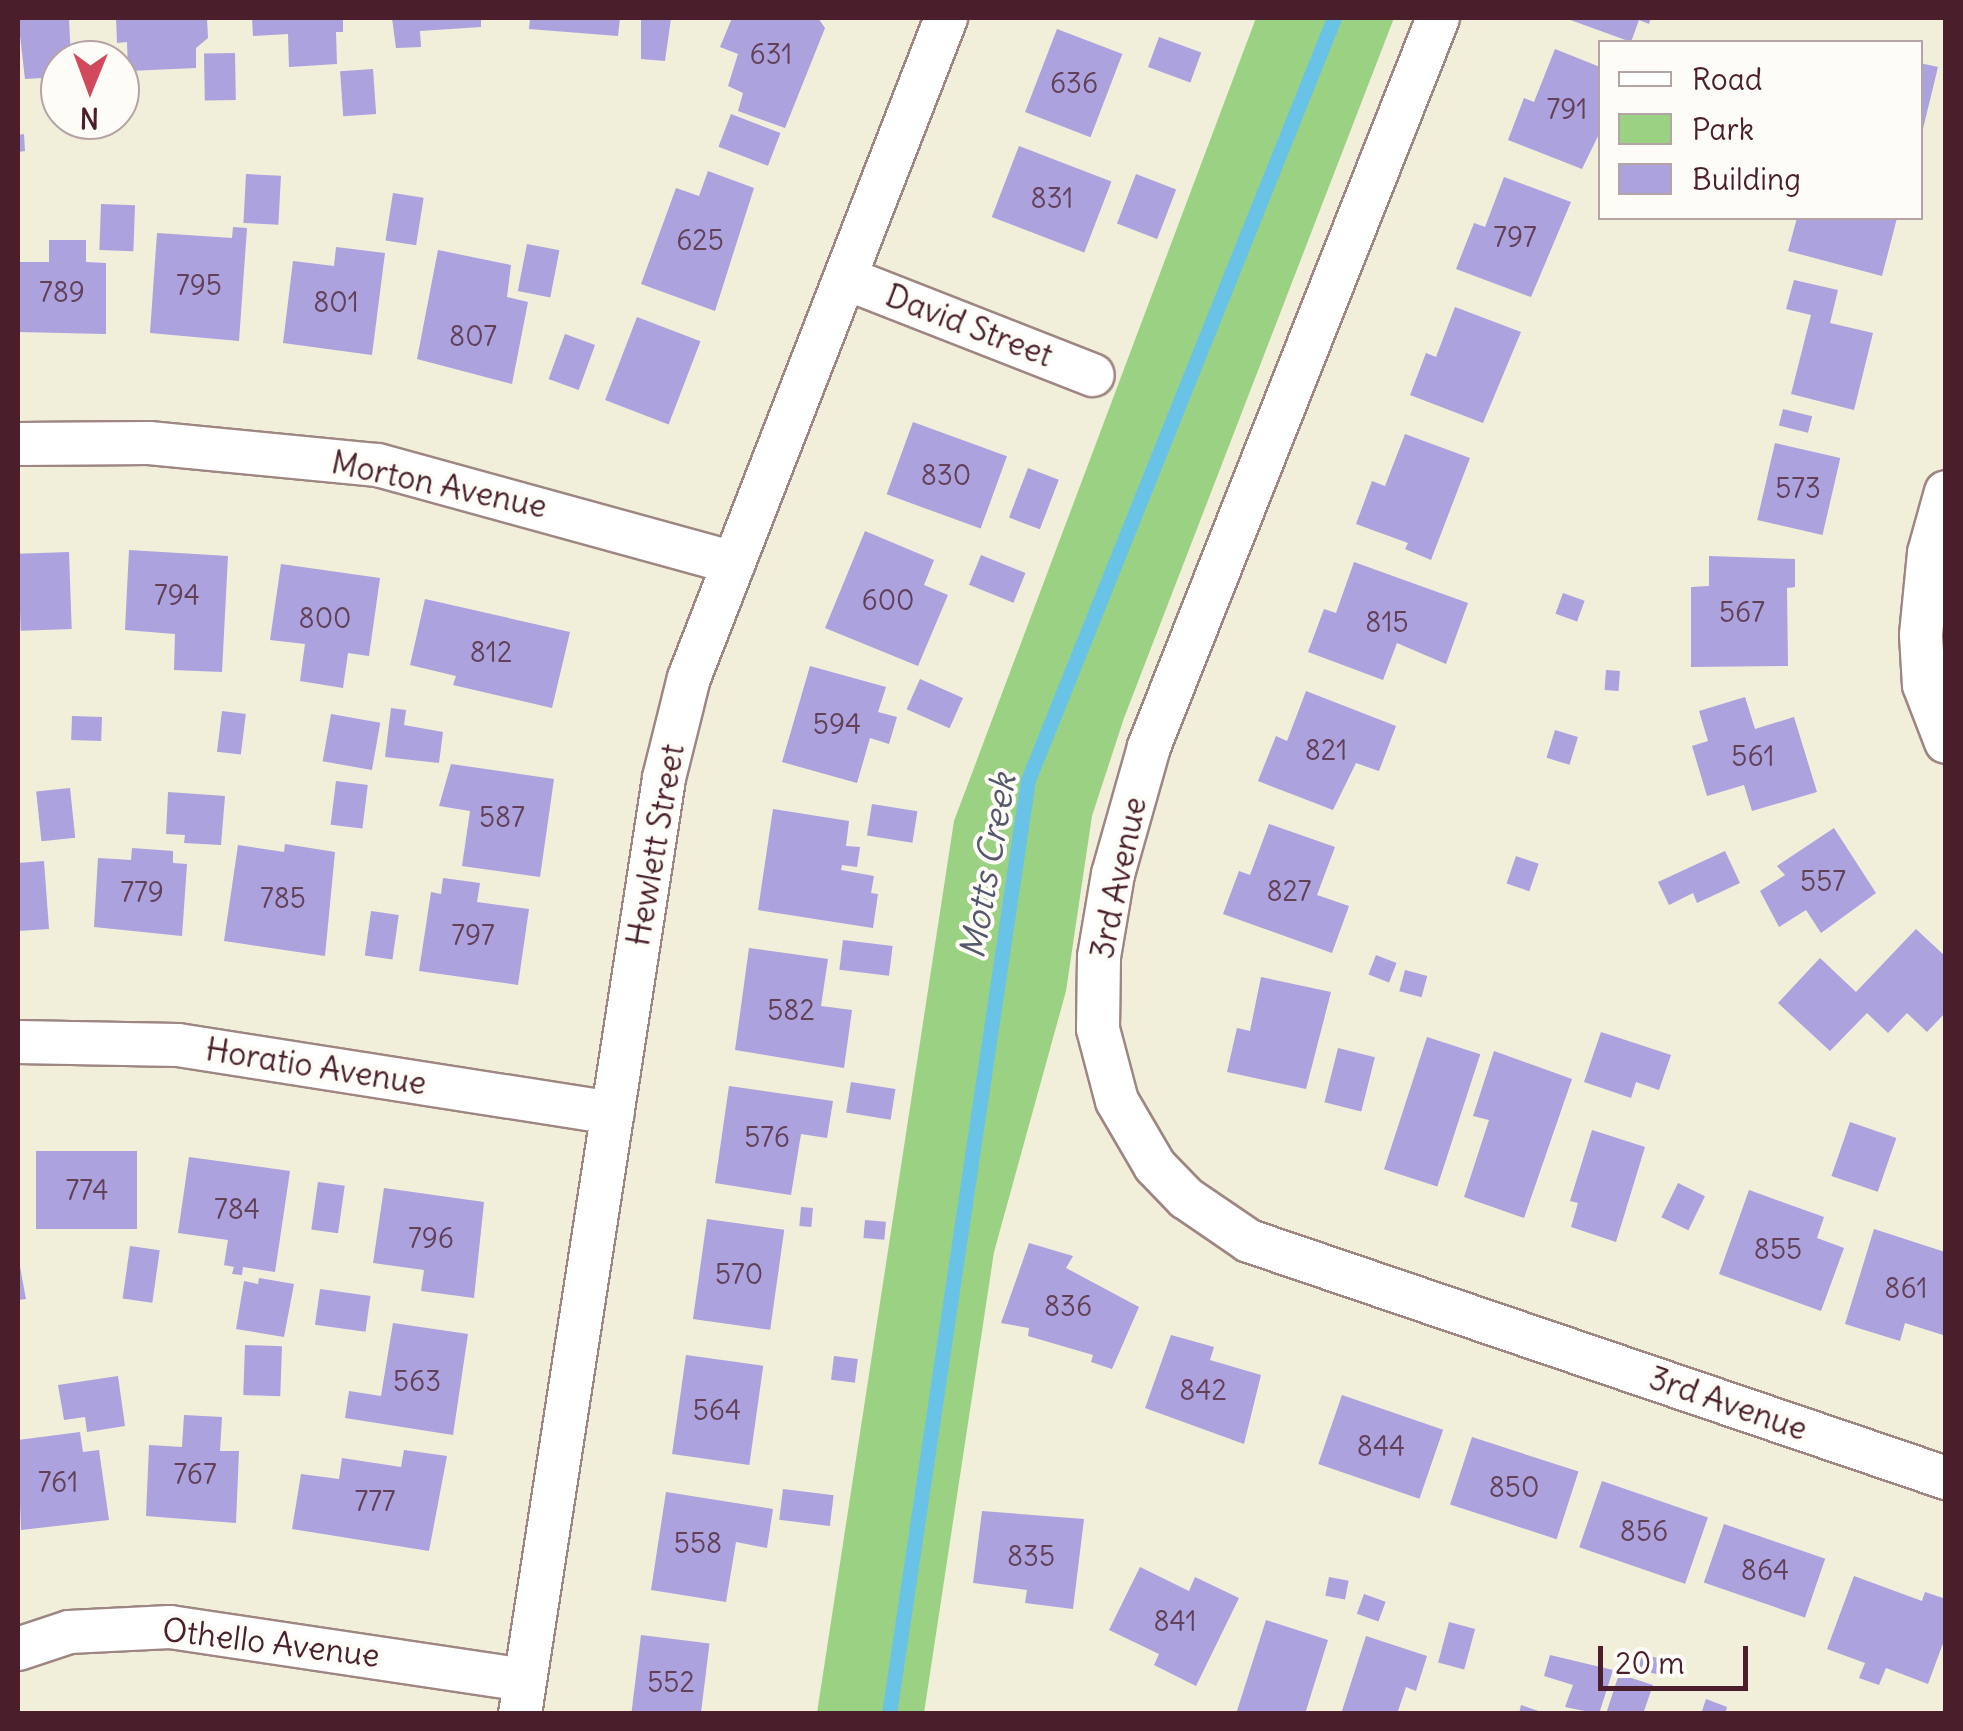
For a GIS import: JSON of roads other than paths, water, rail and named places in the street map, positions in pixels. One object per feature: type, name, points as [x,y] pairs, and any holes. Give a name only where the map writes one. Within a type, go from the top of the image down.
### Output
[{"type":"street","name":"Hewlett Street","points":[[523,1697],[664,778],[689,678],[946,18]]},
{"type":"street","name":"3rd Avenue","points":[[1438,18],[1149,747],[1113,874],[1099,957],[1098,1029],[1117,1101],[1155,1166],[1186,1198],[1249,1241],[1946,1478]]},
{"type":"street","name":"David Street","points":[[845,278],[1093,375]]},
{"type":"street","name":"Morton Avenue","points":[[18,444],[149,442],[378,465],[734,563]]},
{"type":"street","points":[[1940,732],[1921,635],[1929,553],[1946,492]]},
{"type":"street","name":"Horatio Avenue","points":[[18,1042],[178,1045],[613,1113]]},
{"type":"street","name":"Othello Avenue","points":[[18,1649],[69,1632],[170,1627],[523,1697]]},
{"type":"waterway","name":"Motts Creek","points":[[889,1714],[1028,780],[1334,18]]}]
